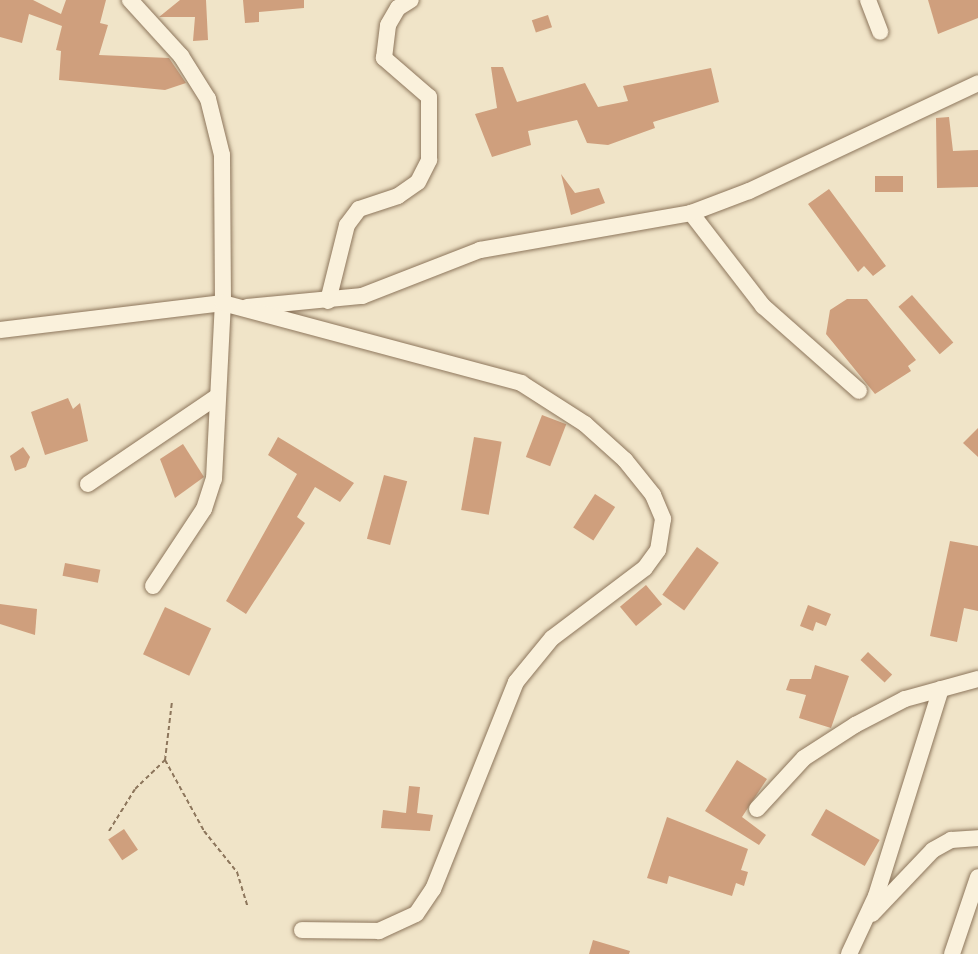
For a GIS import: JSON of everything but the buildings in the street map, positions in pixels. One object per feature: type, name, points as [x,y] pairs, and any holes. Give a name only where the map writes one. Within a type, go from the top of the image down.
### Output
[{"type":"street","points":[[130,0],[181,56],[208,99],[222,155],[224,303],[214,479],[204,509],[153,586]]},
{"type":"street","points":[[328,301],[347,225],[359,208],[399,196],[418,182],[429,160],[429,97],[384,58],[388,25],[398,8],[411,0]]},
{"type":"street","points":[[868,0],[880,32]]},
{"type":"street","points":[[244,308],[294,298],[328,301],[362,296],[480,250],[532,237],[691,213],[749,192],[978,83]]},
{"type":"street","points":[[691,213],[763,306],[859,391]]},
{"type":"street","points":[[0,330],[224,303],[244,308],[522,383],[576,418],[625,460],[653,495],[663,519],[658,550],[645,568],[552,638],[516,682],[433,889],[416,914],[379,931],[302,930]]},
{"type":"street","points":[[88,484],[218,396]]},
{"type":"street","points":[[758,809],[804,758],[855,725],[941,688],[978,679]]},
{"type":"street","points":[[849,954],[867,918],[941,688]]},
{"type":"street","points":[[867,918],[933,850],[951,840],[978,838]]},
{"type":"street","points":[[952,954],[978,877]]},
{"type":"path","points":[[172,701],[165,760],[204,831],[237,872],[248,907]]},
{"type":"path","points":[[109,831],[135,789],[165,760]]}]
